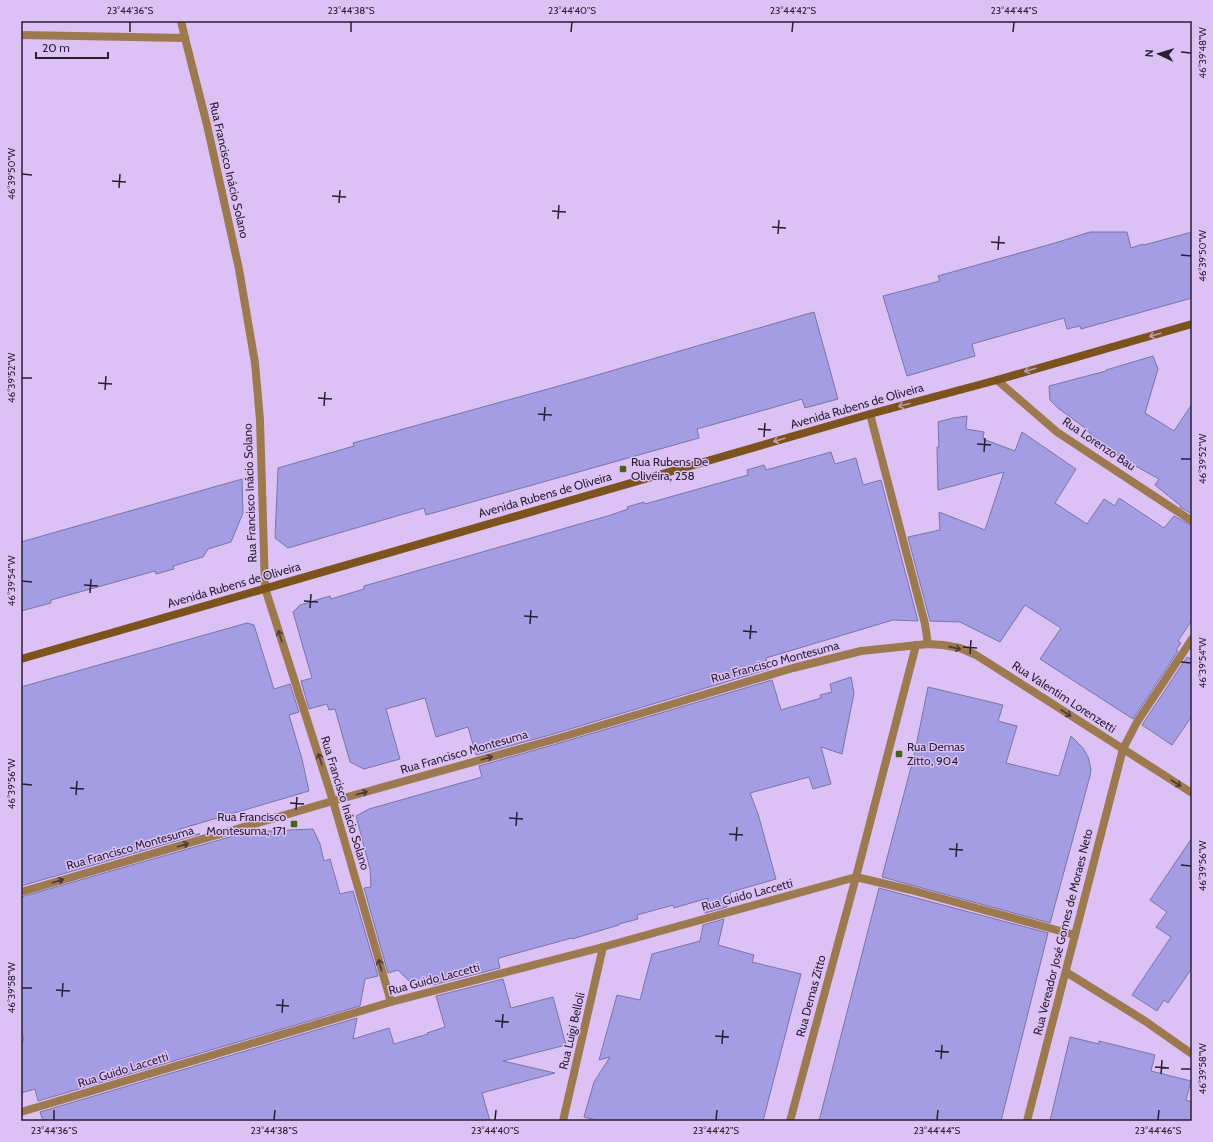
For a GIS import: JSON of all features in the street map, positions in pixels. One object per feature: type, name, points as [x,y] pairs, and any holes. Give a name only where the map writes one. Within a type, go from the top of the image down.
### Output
[{"type":"main road","name":"Avenida Rubens de Oliveira","points":[[21,659],[870,414],[997,380],[1192,324]]},
{"type":"street","name":"Rua Francisco Inácio Solano","points":[[181,21],[207,125],[237,261],[255,363],[260,420],[265,588],[333,801],[390,1002]]},
{"type":"street","points":[[21,35],[185,38]]},
{"type":"street","name":"Rua Lorenzo Bau","points":[[997,380],[1057,432],[1192,521]]},
{"type":"street","points":[[870,414],[925,624],[928,644]]},
{"type":"street","name":"Rua Vereador José Gomes de Moraes Neto","points":[[1027,1121],[1123,749],[1137,722],[1192,639]]},
{"type":"street","name":"Rua Valentim Lorenzetti","points":[[916,645],[944,645],[960,648],[976,655],[1192,793]]},
{"type":"street","name":"Rua Francisco Montesuma","points":[[21,892],[333,801],[544,742],[793,668],[861,651],[916,645]]},
{"type":"street","name":"Rua Demas Zitto","points":[[790,1121],[856,877],[916,645]]},
{"type":"street","points":[[856,877],[911,890],[1075,935]]},
{"type":"street","name":"Rua Guido Laccetti","points":[[21,1112],[390,1002],[603,947],[856,877]]},
{"type":"street","name":"Rua Luigi Belloli","points":[[563,1121],[603,947]]},
{"type":"street","points":[[1066,972],[1145,1021],[1192,1054]]},
{"type":"building","points":[[1090,232],[1127,232],[1131,248],[1192,232],[1192,298],[1081,329],[1080,326],[1067,329],[1064,318],[972,344],[975,356],[907,376],[883,296],[940,281],[938,276]]},
{"type":"building","points":[[814,312],[838,399],[805,408],[802,399],[697,429],[699,438],[426,515],[424,508],[288,548],[275,538],[278,468],[354,446],[353,443],[573,382]]},
{"type":"building","points":[[1153,356],[1158,369],[1145,413],[1174,431],[1192,404],[1192,514],[1180,507],[1181,506],[1155,485],[1159,479],[1121,458],[1050,400],[1049,386],[1106,371]]},
{"type":"building","points":[[967,416],[966,429],[984,432],[983,439],[1015,451],[1022,432],[1076,469],[1055,503],[1087,524],[1104,499],[1115,506],[1119,498],[1164,528],[1174,516],[1192,526],[1192,620],[1178,641],[1181,643],[1176,650],[1178,651],[1133,719],[1040,659],[1061,628],[1025,605],[1000,642],[960,622],[930,621],[908,537],[940,530],[939,512],[985,530],[1004,472],[938,490],[938,422]]},
{"type":"building","points":[[831,452],[835,464],[856,458],[863,485],[881,480],[918,621],[893,620],[766,658],[769,669],[550,735],[476,755],[468,727],[436,737],[425,698],[386,709],[400,759],[364,769],[350,762],[335,709],[329,710],[327,704],[309,709],[301,681],[312,678],[293,612],[300,605],[330,596],[331,599],[364,589],[364,586],[611,515],[628,509],[627,507],[644,502],[645,504],[748,475],[747,470],[764,465],[766,470]]},
{"type":"building","points":[[242,479],[243,513],[231,542],[208,549],[203,557],[173,566],[174,569],[156,574],[155,571],[51,600],[51,603],[21,611],[21,542]]},
{"type":"building","points":[[247,623],[254,625],[274,689],[290,684],[299,712],[289,715],[302,759],[309,791],[180,829],[181,835],[200,834],[21,886],[21,687]]},
{"type":"building","points":[[1187,657],[1192,660],[1192,716],[1172,745],[1142,725]]},
{"type":"building","points":[[851,677],[854,693],[842,754],[821,747],[831,784],[813,789],[809,777],[750,793],[758,814],[776,879],[731,892],[727,907],[705,913],[708,898],[674,908],[673,905],[637,915],[638,919],[619,925],[499,958],[500,968],[433,985],[431,978],[411,983],[398,970],[388,973],[364,888],[371,887],[370,869],[356,816],[369,809],[482,777],[479,766],[772,680],[781,710],[821,698],[820,695],[832,692],[830,684]]},
{"type":"building","points":[[928,687],[1003,705],[998,721],[1017,726],[1006,763],[1059,776],[1071,736],[1083,748],[1088,757],[1091,769],[1090,776],[1050,923],[882,877],[914,756]]},
{"type":"building","points":[[313,829],[320,844],[324,861],[330,859],[340,894],[353,891],[378,976],[365,979],[360,1006],[38,1101],[35,1089],[21,1093],[21,1041],[24,1040],[21,1029],[21,897],[247,832]]},
{"type":"building","points":[[1192,838],[1192,968],[1168,1003],[1164,1000],[1157,1011],[1132,995],[1171,937],[1156,927],[1167,912],[1150,900]]},
{"type":"building","points":[[879,888],[1048,933],[1001,1121],[819,1121]]},
{"type":"building","points":[[724,919],[718,945],[754,955],[752,962],[801,974],[763,1121],[599,1121],[584,1117],[594,1082],[610,1057],[599,1060],[617,995],[640,1000],[652,954],[700,941],[703,925]]},
{"type":"building","points":[[503,979],[511,1008],[553,997],[566,1045],[503,1061],[555,1073],[482,1093],[490,1121],[43,1121],[40,1112],[357,1018],[353,1039],[389,1028],[394,1044],[428,1034],[427,1033],[445,1027],[436,996]]},
{"type":"building","points":[[1070,1037],[1099,1044],[1099,1041],[1155,1055],[1151,1071],[1191,1081],[1186,1100],[1192,1102],[1192,1121],[1050,1121]]},
{"type":"place","name":"Rua Rubens De Oliveira, 258","points":[[623,469]]},
{"type":"place","name":"Rua Demas Zitto, 904","points":[[899,754]]},
{"type":"place","name":"Rua Francisco Montesuma, 171","points":[[294,824]]}]
